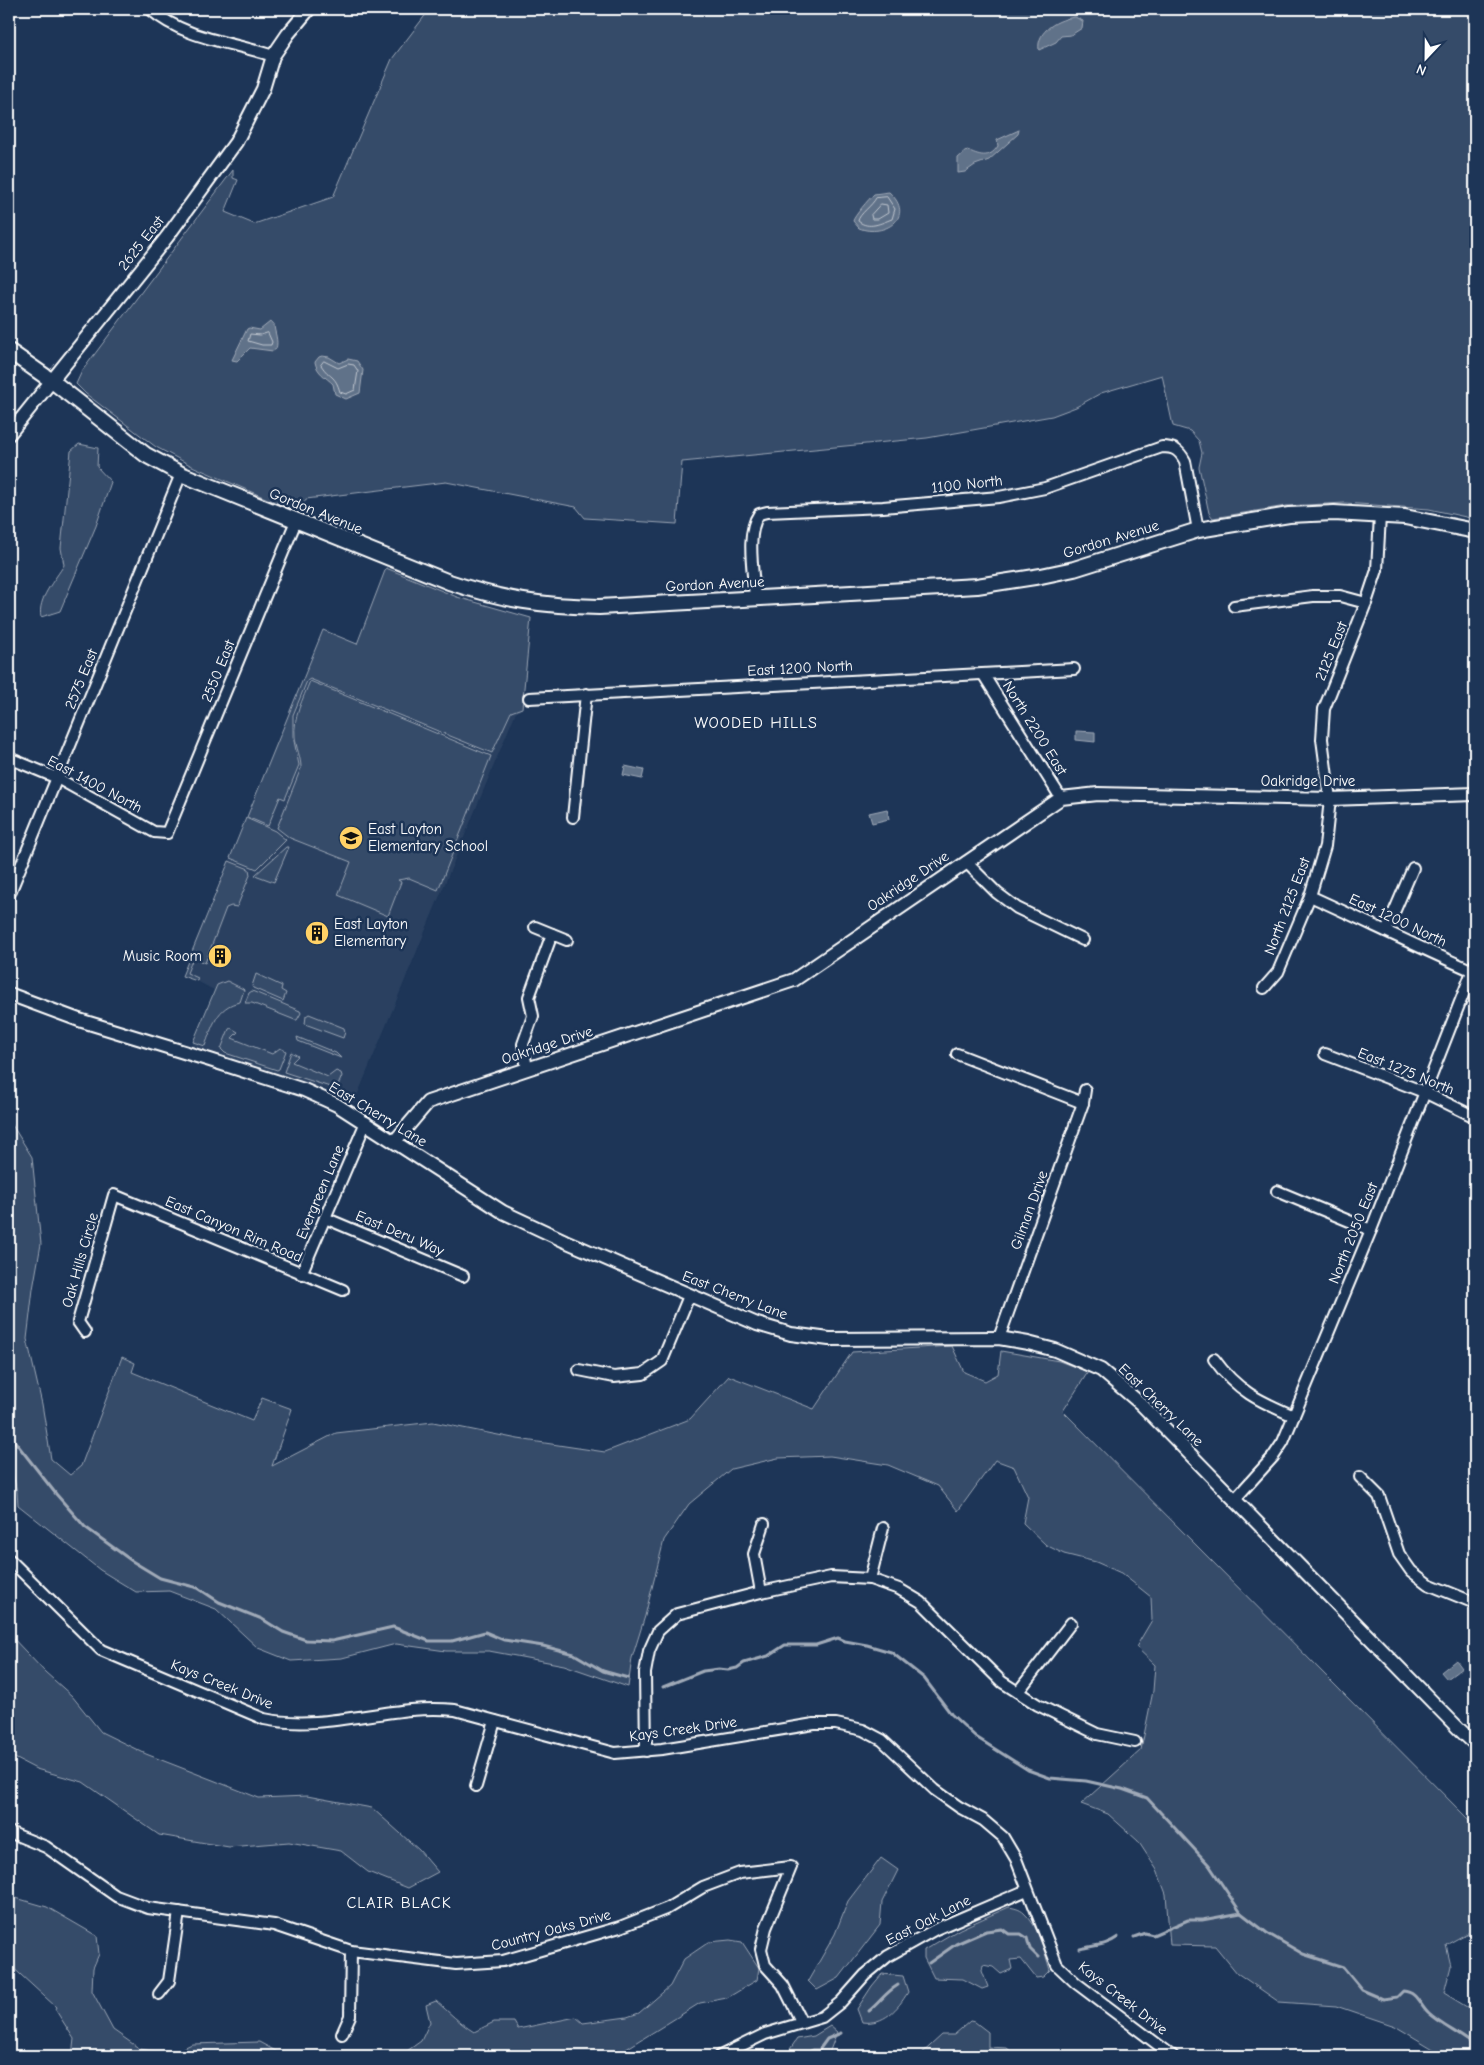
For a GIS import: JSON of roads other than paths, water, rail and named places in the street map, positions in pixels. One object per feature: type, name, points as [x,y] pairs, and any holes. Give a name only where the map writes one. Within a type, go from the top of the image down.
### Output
[{"type":"main road","name":"Gordon Avenue","points":[[9,351],[52,381],[146,454],[181,474],[449,582],[486,594],[525,602],[599,607],[945,589],[1009,582],[1074,569],[1198,530],[1289,515],[1334,513],[1380,516],[1430,521],[1475,531]]},
{"type":"street","points":[[150,9],[163,20],[203,38],[274,56]]},
{"type":"street","name":"2625 East","points":[[9,434],[167,237],[236,142],[263,89],[274,56],[288,34],[309,9]]},
{"type":"street","name":"1100 North","points":[[755,599],[752,534],[753,523],[759,514],[999,498],[1045,488],[1162,447],[1172,447],[1180,451],[1185,461],[1198,530]]},
{"type":"street","name":"2575 East","points":[[9,895],[181,474]]},
{"type":"street","name":"2125 East","points":[[1330,799],[1322,739],[1324,709],[1377,570],[1380,516]]},
{"type":"street","name":"2550 East","points":[[167,833],[296,520]]},
{"type":"street","points":[[1234,606],[1314,596],[1340,596],[1366,603]]},
{"type":"street","name":"East 1200 North","points":[[528,698],[1074,669]]},
{"type":"street","name":"North 2200 East","points":[[983,674],[1061,798]]},
{"type":"street","points":[[573,817],[586,694]]},
{"type":"street","name":"East 1400 North","points":[[9,758],[57,778],[154,832],[167,833]]},
{"type":"street","name":"Oakridge Drive","points":[[395,1141],[428,1102],[794,980],[1061,798],[1098,794],[1330,799],[1475,794]]},
{"type":"street","name":"North 2125 East","points":[[1264,988],[1278,972],[1310,896],[1325,846],[1330,799]]},
{"type":"street","points":[[966,862],[998,893],[1017,908],[1083,940]]},
{"type":"street","points":[[1386,931],[1413,868]]},
{"type":"street","name":"East 1200 North","points":[[1310,896],[1422,950],[1474,968]]},
{"type":"street","points":[[535,927],[567,940]]},
{"type":"street","points":[[527,1069],[523,1044],[532,1016],[529,997],[552,934]]},
{"type":"street","name":"North 2050 East","points":[[1235,1499],[1273,1458],[1283,1442],[1371,1230],[1474,968]]},
{"type":"street","name":"East Cherry Lane","points":[[9,994],[79,1020],[304,1090],[337,1105],[366,1122],[503,1212],[689,1296],[757,1324],[791,1334],[829,1340],[999,1338],[1028,1342],[1055,1350],[1101,1370],[1141,1404],[1475,1744]]},
{"type":"street","points":[[957,1054],[1083,1103]]},
{"type":"street","name":"East 1275 North","points":[[1325,1054],[1424,1092],[1475,1116]]},
{"type":"street","name":"Gilman Drive","points":[[999,1338],[1083,1103],[1085,1090]]},
{"type":"street","name":"Evergreen Lane","points":[[302,1274],[366,1122]]},
{"type":"street","points":[[1277,1191],[1371,1230]]},
{"type":"street","name":"East Canyon Rim Road","points":[[114,1195],[343,1290]]},
{"type":"street","name":"Oak Hills Circle","points":[[85,1332],[78,1322],[114,1195]]},
{"type":"street","name":"East Deru Way","points":[[325,1218],[463,1276]]},
{"type":"street","points":[[579,1370],[614,1377],[643,1374],[662,1361],[689,1296]]},
{"type":"street","points":[[1214,1359],[1227,1377],[1244,1391],[1264,1403],[1294,1416]]},
{"type":"street","points":[[1360,1477],[1379,1496],[1399,1554],[1411,1571],[1428,1584],[1475,1603]]},
{"type":"street","points":[[761,1592],[754,1554],[764,1524]]},
{"type":"street","points":[[870,1579],[883,1528]]},
{"type":"street","name":"Kays Creek Drive","points":[[9,1558],[100,1650],[264,1718],[286,1723],[308,1723],[434,1707],[455,1710],[615,1752],[646,1751],[814,1724],[836,1724],[863,1730],[882,1740],[935,1790],[959,1808],[983,1820],[1003,1837],[1016,1859],[1057,1966],[1076,1983],[1173,2056]]},
{"type":"street","points":[[646,1751],[645,1673],[650,1651],[658,1632],[677,1614],[831,1576],[870,1579],[899,1588],[921,1602],[1002,1682],[1038,1705],[1097,1734],[1135,1742]]},
{"type":"street","points":[[1018,1692],[1070,1623]]},
{"type":"street","points":[[476,1786],[495,1721]]},
{"type":"street","name":"Country Oaks Drive","points":[[9,1832],[46,1847],[116,1896],[148,1908],[274,1925],[351,1951],[456,1964],[503,1961],[620,1928],[668,1908],[703,1887],[740,1873],[791,1866],[766,1928],[761,1949],[765,1965],[783,1984],[802,2022]]},
{"type":"street","name":"East Oak Lane","points":[[720,2056],[766,2034],[822,2017],[841,2002],[865,1974],[888,1956],[936,1929],[1027,1890]]},
{"type":"street","points":[[159,1994],[169,1981],[179,1912]]},
{"type":"street","points":[[342,2034],[350,2016],[351,1951]]},
{"type":"water","points":[[1075,17],[1083,21],[1082,28],[1071,35],[1061,36],[1056,42],[1039,50],[1039,43],[1045,31],[1062,20]]},
{"type":"water","points":[[1019,130],[1018,134],[989,160],[975,165],[965,172],[958,173],[958,158],[967,150],[980,155],[987,155],[998,146],[997,140]]},
{"type":"water","points":[[889,192],[897,201],[900,210],[894,223],[887,228],[878,230],[859,228],[853,221],[856,215],[874,194]]},
{"type":"water","points":[[270,322],[274,324],[277,342],[276,349],[273,351],[250,348],[237,361],[232,360],[247,329],[260,330]]},
{"type":"water","points":[[322,356],[329,357],[339,363],[348,359],[357,361],[363,370],[360,393],[346,399],[335,394],[333,384],[316,366],[315,362]]},
{"type":"water","points":[[1076,731],[1095,732],[1095,742],[1076,740]]},
{"type":"water","points":[[625,766],[644,770],[642,779],[623,775]]},
{"type":"water","points":[[887,809],[889,819],[872,823],[869,813]]},
{"type":"water","points":[[1456,1660],[1462,1668],[1447,1679],[1441,1672]]},
{"type":"waterway","points":[[9,1434],[56,1494],[85,1527],[132,1561],[160,1578],[198,1588],[219,1602],[262,1619],[283,1632],[306,1640],[332,1641],[393,1627],[429,1641],[452,1641],[485,1632],[504,1640],[543,1646],[574,1654],[603,1671],[628,1678]]},
{"type":"waterway","points":[[663,1687],[703,1671],[737,1668],[744,1663],[768,1656],[785,1645],[816,1645],[838,1638],[891,1652],[924,1678],[951,1714],[976,1737],[1028,1770],[1050,1778],[1086,1781],[1122,1789],[1147,1798],[1209,1865],[1241,1913],[1267,1933],[1303,1954],[1343,1967],[1362,1990],[1383,1999],[1397,1997],[1403,1991],[1412,1994],[1434,2018],[1475,2046]]},
{"type":"waterway","points":[[1134,1937],[1145,1933],[1153,1935],[1188,1920],[1202,1920],[1241,1913]]},
{"type":"waterway","points":[[929,1963],[956,1944],[986,1931],[1002,1929],[1009,1934],[1021,1934],[1027,1938],[1030,1949],[1038,1957]]},
{"type":"waterway","points":[[1080,1949],[1104,1944],[1118,1937]]},
{"type":"waterway","points":[[869,2011],[898,1985]]},
{"type":"waterway","points":[[807,2056],[812,2050],[819,2050],[827,2039],[841,2033]]},
{"type":"place","name":"East Layton Elementary School","points":[[351,838]]},
{"type":"place","name":"East Layton Elementary","points":[[317,933]]},
{"type":"place","name":"Music Room","points":[[220,956]]},
{"type":"district","name":"WOODED HILLS","points":[[756,722]]},
{"type":"district","name":"CLAIR BLACK","points":[[399,1902]]}]
